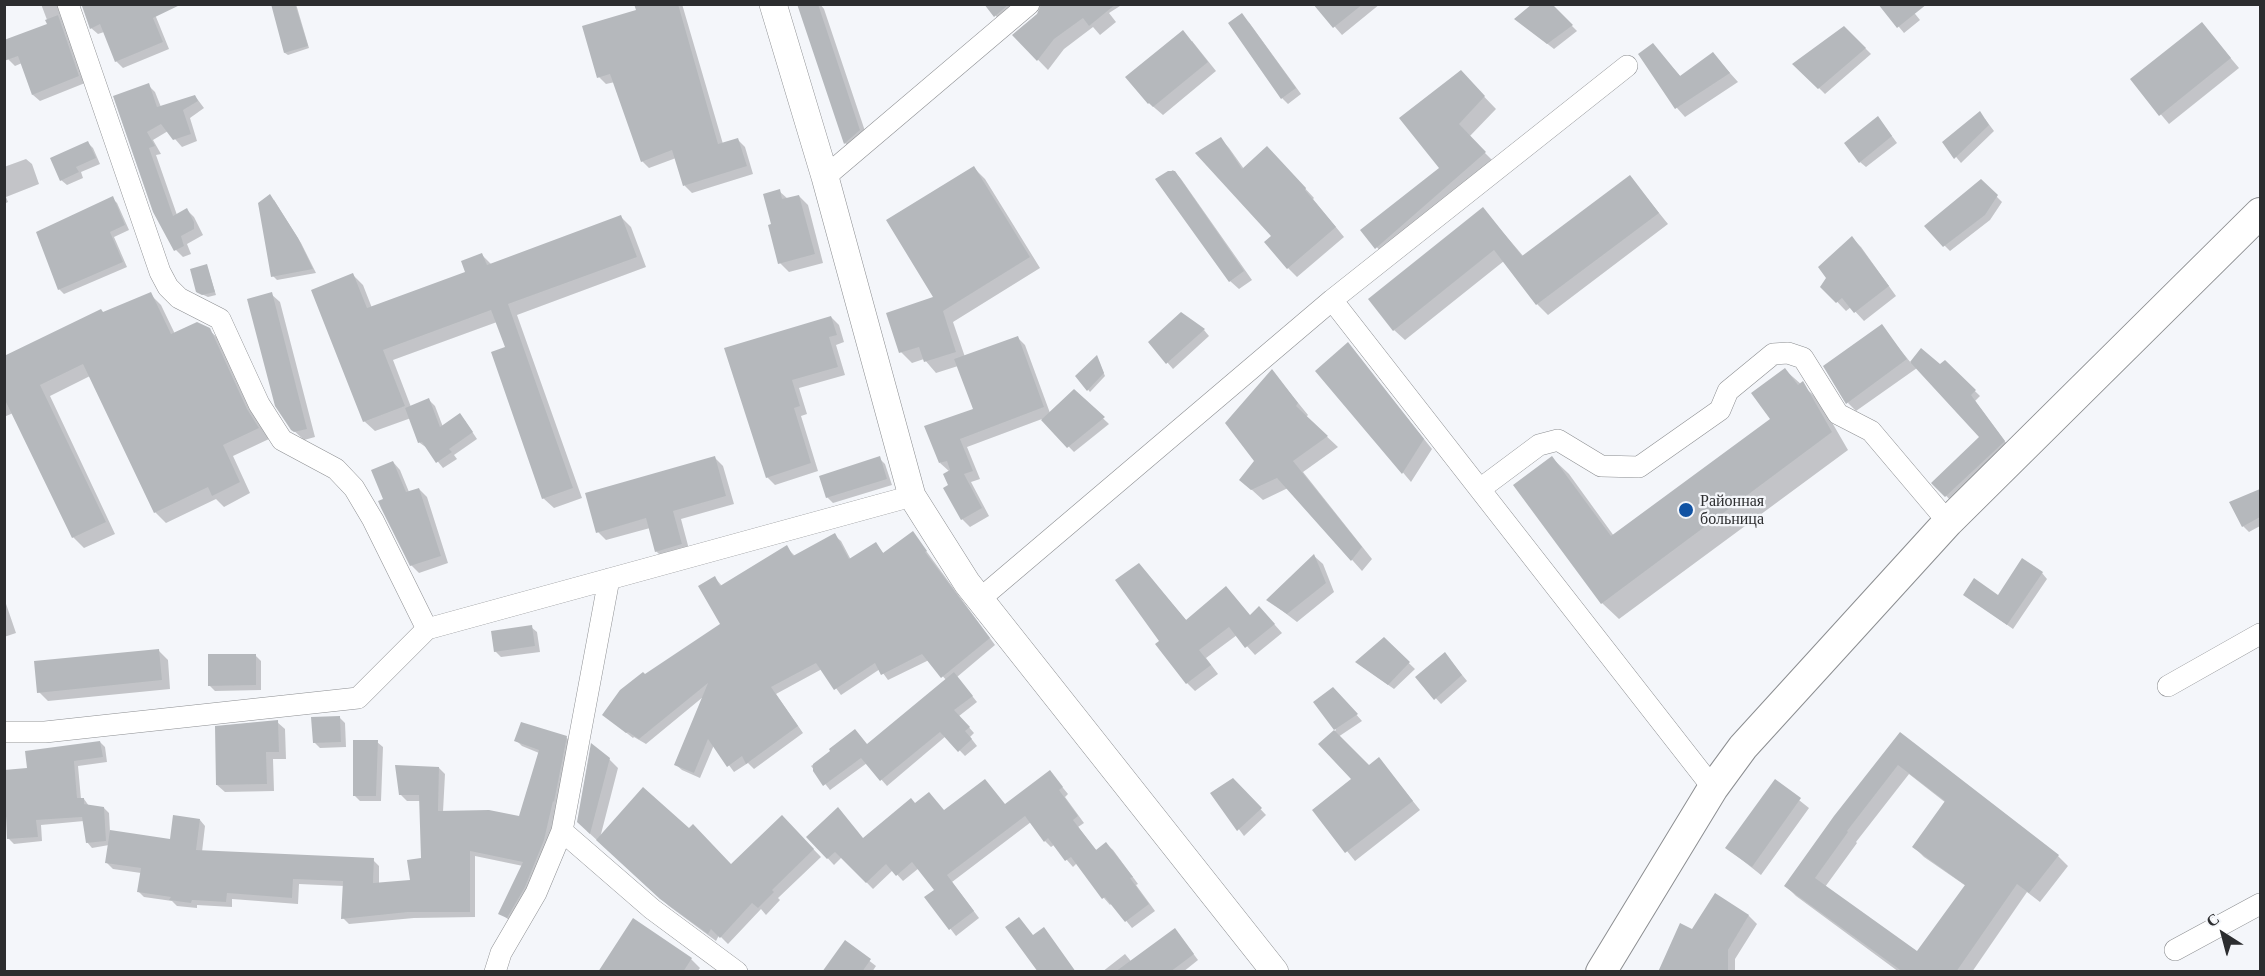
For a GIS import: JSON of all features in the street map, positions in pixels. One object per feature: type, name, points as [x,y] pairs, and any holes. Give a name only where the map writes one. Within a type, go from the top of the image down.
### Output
[{"type":"main road","points":[[1601,972],[1713,788],[1743,747],[1948,522],[2260,213]]},
{"type":"street","points":[[68,4],[160,272],[168,287],[179,298],[220,319],[259,404],[282,440],[336,469],[354,488],[373,519],[427,629]]},
{"type":"street","points":[[773,4],[825,177],[912,496],[967,583],[1275,972]]},
{"type":"street","points":[[825,177],[1029,4]]},
{"type":"street","points":[[981,598],[1332,300],[1627,66]]},
{"type":"street","points":[[1332,300],[1713,788]]},
{"type":"street","points":[[1480,489],[1539,445],[1558,440],[1601,466],[1639,467],[1720,410],[1728,391],[1773,354],[1788,353],[1803,358],[1838,414],[1871,431],[1948,522]]},
{"type":"street","points":[[4,732],[45,732],[358,698],[427,629],[912,496]]},
{"type":"street","points":[[495,972],[501,952],[536,893],[562,831],[609,579]]},
{"type":"street","points":[[2168,686],[2260,634]]},
{"type":"street","points":[[4,744],[45,732]]},
{"type":"street","points":[[562,831],[652,909],[737,972]]},
{"type":"street","points":[[2175,950],[2260,904]]},
{"type":"building","points":[[85,4],[182,4],[153,18],[163,42],[115,62],[100,24],[90,29],[82,6]]},
{"type":"building","points":[[271,4],[295,4],[308,46],[284,53]]},
{"type":"building","points":[[634,4],[678,4],[718,144],[738,138],[747,166],[683,186],[672,150],[641,162],[610,74],[597,78],[582,26],[636,10]]},
{"type":"building","points":[[797,4],[818,4],[860,130],[844,144]]},
{"type":"building","points":[[984,4],[1009,4],[994,17]]},
{"type":"building","points":[[1041,4],[1116,4],[1089,26],[1083,18],[1054,39],[1037,61],[1012,35],[1037,14]]},
{"type":"building","points":[[1313,4],[1363,4],[1333,28]]},
{"type":"building","points":[[1532,4],[1552,4],[1573,25],[1547,44],[1514,19]]},
{"type":"building","points":[[1878,4],[1927,4],[1897,28]]},
{"type":"building","points":[[1242,13],[1296,88],[1281,99],[1228,23]]},
{"type":"building","points":[[58,15],[79,76],[32,95],[18,56],[4,61],[4,40],[47,24],[45,20]]},
{"type":"building","points":[[2202,22],[2231,58],[2159,116],[2130,79]]},
{"type":"building","points":[[1844,26],[1866,48],[1818,89],[1792,64]]},
{"type":"building","points":[[1183,30],[1208,62],[1153,107],[1125,77]]},
{"type":"building","points":[[1653,43],[1680,76],[1713,52],[1730,73],[1675,109],[1638,54]]},
{"type":"building","points":[[1461,70],[1485,96],[1459,124],[1486,152],[1375,249],[1360,230],[1439,168],[1399,118]]},
{"type":"building","points":[[149,83],[157,107],[195,95],[198,101],[183,110],[191,134],[173,140],[161,124],[147,132],[155,146],[149,148],[173,216],[187,208],[194,222],[194,229],[181,236],[184,246],[174,251],[153,212],[113,96]]},
{"type":"building","points":[[1980,111],[1989,125],[1954,159],[1942,142]]},
{"type":"building","points":[[1878,116],[1892,136],[1859,163],[1844,143]]},
{"type":"building","points":[[1221,137],[1242,169],[1267,146],[1306,188],[1305,190],[1336,227],[1287,269],[1264,242],[1271,236],[1195,153]]},
{"type":"building","points":[[88,141],[96,158],[76,167],[79,172],[60,181],[50,158]]},
{"type":"building","points":[[974,166],[1030,257],[943,311],[956,352],[924,362],[919,347],[899,353],[886,313],[933,297],[886,220]]},
{"type":"building","points":[[1168,171],[1175,171],[1244,271],[1229,282],[1155,179]]},
{"type":"building","points":[[1630,175],[1659,213],[1536,305],[1494,250],[1393,331],[1368,299],[1483,207],[1522,256]]},
{"type":"building","points":[[1981,179],[1998,195],[1985,215],[1943,247],[1924,226]]},
{"type":"building","points":[[780,189],[782,199],[799,195],[815,254],[778,264],[763,194]]},
{"type":"building","points":[[270,194],[298,238],[313,269],[271,277],[258,203]]},
{"type":"building","points":[[113,196],[125,225],[110,232],[123,262],[58,290],[36,232]]},
{"type":"building","points":[[621,215],[637,257],[508,304],[573,488],[542,499],[491,352],[505,347],[491,310],[383,350],[405,406],[363,422],[311,290],[353,273],[367,308],[465,272],[461,261],[482,253],[487,265]]},
{"type":"building","points":[[1852,236],[1889,286],[1854,313],[1842,298],[1836,303],[1820,287],[1826,278],[1818,267]]},
{"type":"building","points":[[207,264],[215,292],[202,295],[196,292],[190,269]]},
{"type":"building","points":[[151,292],[171,334],[197,322],[210,328],[247,409],[259,428],[223,445],[240,482],[212,496],[208,487],[154,513],[83,364],[40,385],[106,522],[72,538],[4,398],[4,356],[101,309],[103,312]]},
{"type":"building","points":[[272,292],[307,429],[294,432],[275,406],[247,299]]},
{"type":"building","points":[[1181,312],[1205,329],[1166,364],[1148,342]]},
{"type":"building","points":[[831,316],[837,335],[829,337],[838,367],[792,380],[800,406],[794,408],[811,463],[766,478],[724,348]]},
{"type":"building","points":[[1882,324],[1907,359],[1846,404],[1823,366]]},
{"type":"building","points":[[1018,336],[1044,407],[960,439],[973,471],[964,474],[982,508],[961,520],[943,488],[948,485],[943,474],[950,470],[947,461],[939,463],[924,426],[973,409],[954,359]]},
{"type":"building","points":[[1348,342],[1424,439],[1402,474],[1315,371]]},
{"type":"building","points":[[1921,348],[1940,364],[1945,360],[1976,390],[1971,395],[2005,441],[1945,497],[1931,483],[1979,437],[1910,362]]},
{"type":"building","points":[[1097,355],[1104,373],[1087,391],[1075,376]]},
{"type":"building","name":"Районная больница","points":[[1785,368],[1798,385],[1803,381],[1832,432],[1601,604],[1513,485],[1552,456],[1611,536],[1770,419],[1751,393]]},
{"type":"building","points":[[1272,369],[1298,403],[1296,406],[1328,436],[1293,461],[1362,547],[1351,561],[1277,478],[1251,490],[1239,480],[1254,461],[1225,423]]},
{"type":"building","points":[[1074,389],[1105,417],[1067,448],[1041,420]]},
{"type":"building","points":[[429,398],[440,427],[460,413],[473,432],[449,449],[452,452],[436,463],[422,442],[418,443],[405,408]]},
{"type":"building","points":[[715,456],[726,496],[673,511],[682,544],[655,552],[646,518],[596,533],[585,493]]},
{"type":"building","points":[[880,456],[887,479],[826,498],[819,476]]},
{"type":"building","points":[[393,461],[406,492],[419,488],[441,556],[410,566],[378,501],[383,499],[371,470]]},
{"type":"building","points":[[2260,489],[2260,517],[2242,527],[2229,502]]},
{"type":"building","points":[[913,531],[927,551],[925,552],[990,638],[941,678],[922,654],[881,675],[875,663],[834,690],[816,663],[771,687],[798,726],[746,764],[742,756],[727,767],[708,739],[694,773],[674,765],[708,683],[639,739],[626,733],[602,715],[620,690],[643,672],[645,674],[720,624],[698,586],[715,576],[720,586],[787,545],[793,556],[835,533],[849,559],[876,542],[883,553]]},
{"type":"building","points":[[1314,554],[1326,583],[1287,614],[1266,600]]},
{"type":"building","points":[[2022,558],[2043,572],[2007,625],[1963,595],[1974,578],[1998,595]]},
{"type":"building","points":[[1139,563],[1186,620],[1226,586],[1250,615],[1259,606],[1275,624],[1245,648],[1229,627],[1199,650],[1211,665],[1186,684],[1155,644],[1159,641],[1115,580]]},
{"type":"building","points":[[532,625],[535,646],[494,652],[491,631]]},
{"type":"building","points":[[1384,637],[1410,662],[1388,685],[1355,662]]},
{"type":"building","points":[[159,649],[162,680],[37,693],[34,661]]},
{"type":"building","points":[[1445,652],[1462,675],[1434,700],[1415,677]]},
{"type":"building","points":[[208,654],[256,654],[256,685],[208,686]]},
{"type":"building","points":[[954,672],[973,696],[954,710],[970,727],[965,731],[972,739],[958,752],[940,732],[880,781],[861,758],[823,786],[813,771],[813,764],[830,751],[829,749],[855,729],[867,744]]},
{"type":"building","points":[[1333,687],[1358,714],[1334,730],[1313,702]]},
{"type":"building","points":[[340,716],[341,742],[313,743],[311,717]]},
{"type":"building","points":[[278,720],[279,752],[266,752],[267,784],[216,785],[215,726]]},
{"type":"building","points":[[521,722],[567,736],[544,840],[525,887],[507,918],[498,914],[523,862],[470,851],[470,912],[408,912],[341,919],[343,881],[293,879],[292,898],[227,893],[226,902],[192,900],[191,903],[169,900],[171,897],[137,892],[141,868],[105,863],[110,830],[170,839],[173,815],[200,819],[196,850],[374,858],[373,883],[410,880],[407,860],[421,858],[419,795],[399,795],[395,765],[439,767],[438,811],[489,810],[519,816],[539,750],[514,741]]},
{"type":"building","points":[[1334,730],[1369,765],[1379,757],[1413,801],[1345,853],[1312,810],[1351,779],[1318,744]]},
{"type":"building","points":[[1900,732],[2059,855],[2029,893],[2017,884],[1956,972],[1903,972],[1784,886],[1834,816]],"holes":[[[1898,765],[1945,801],[1912,847],[1965,885],[1917,951],[1815,878],[1847,831]]]},
{"type":"building","points":[[353,740],[378,740],[376,796],[353,796]]},
{"type":"building","points":[[100,741],[103,757],[74,761],[77,798],[84,798],[84,804],[104,807],[106,841],[86,843],[82,817],[36,820],[38,837],[7,839],[4,770],[27,768],[25,751]]},
{"type":"building","points":[[591,743],[610,758],[590,834],[577,822]]},
{"type":"building","points":[[1050,770],[1063,787],[1059,790],[1078,816],[1073,820],[1096,850],[1106,842],[1133,877],[1130,878],[1149,904],[1125,922],[1105,897],[1102,899],[1071,857],[1065,861],[1048,838],[1044,842],[1025,816],[947,875],[974,911],[949,930],[924,897],[934,890],[912,862],[896,876],[886,864],[866,883],[835,852],[827,859],[806,837],[838,807],[863,838],[911,798],[915,803],[929,792],[944,810],[985,779],[1005,804]]},
{"type":"building","points":[[1233,778],[1262,808],[1237,831],[1210,793]]},
{"type":"building","points":[[1775,779],[1801,798],[1752,867],[1725,848]]},
{"type":"building","points":[[643,787],[689,828],[693,824],[731,864],[782,815],[814,849],[772,890],[774,892],[758,908],[752,903],[720,938],[711,929],[708,934],[660,899],[596,840]]},
{"type":"building","points":[[1715,893],[1749,915],[1728,950],[1728,972],[1658,972],[1680,923],[1692,929]]},
{"type":"building","points":[[1019,917],[1033,935],[1044,927],[1076,972],[1038,972],[1005,927]]},
{"type":"building","points":[[633,918],[692,958],[683,972],[598,972]]},
{"type":"building","points":[[1175,928],[1194,954],[1170,972],[1115,972]]},
{"type":"building","points":[[845,940],[871,959],[862,972],[822,972]]},
{"type":"place","name":"Районная больница","points":[[1686,510]]}]
